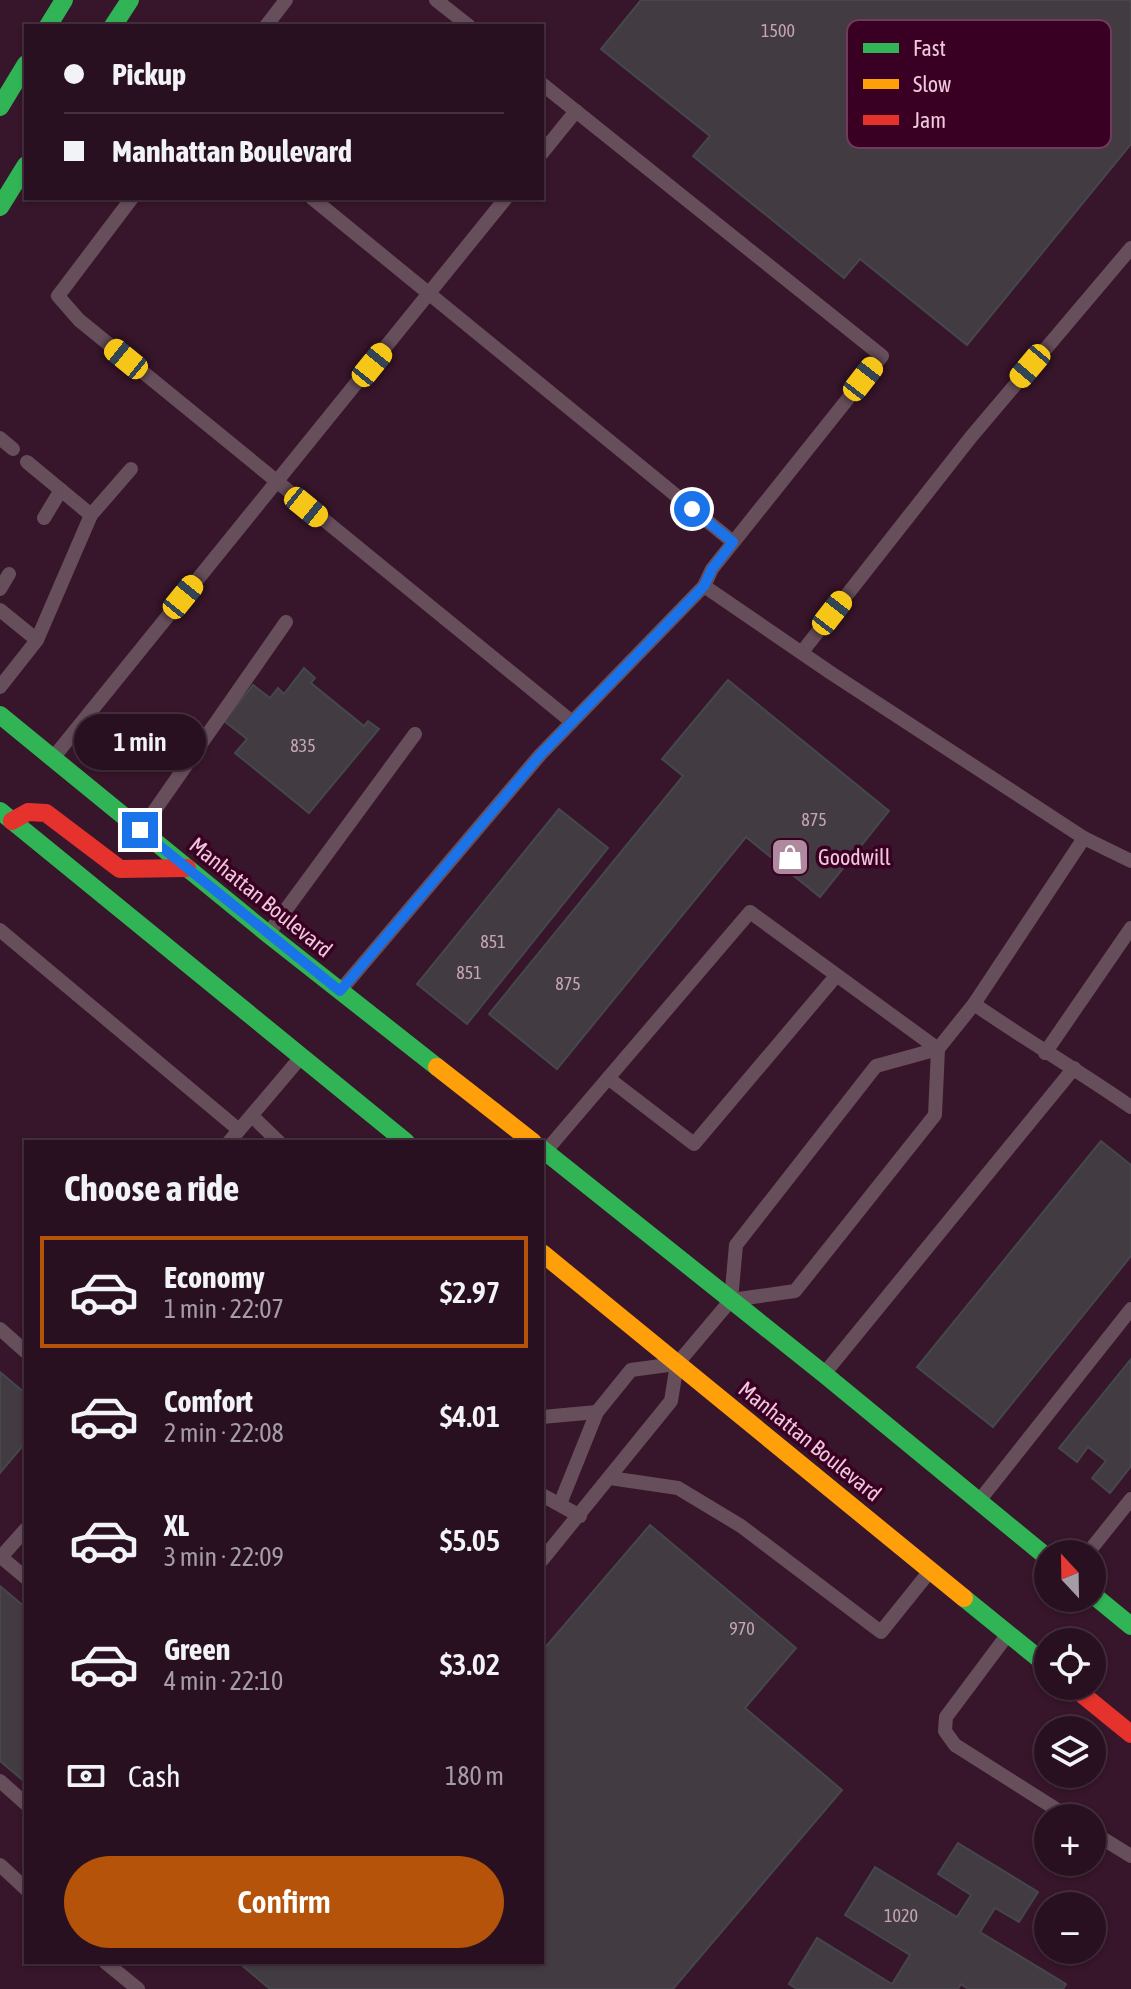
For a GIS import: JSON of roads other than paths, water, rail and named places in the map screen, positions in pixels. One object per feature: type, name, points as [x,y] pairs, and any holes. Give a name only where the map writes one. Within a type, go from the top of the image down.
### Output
[{"type":"main road","points":[[49,24],[64,0]]},
{"type":"main road","points":[[114,24],[130,0]]},
{"type":"main road","points":[[0,107],[24,67]]},
{"type":"main road","points":[[0,207],[24,168]]},
{"type":"main road","name":"Manhattan Boulevard","points":[[0,715],[268,934],[530,1140]]},
{"type":"main road","points":[[6,816],[37,810],[46,813],[120,869],[187,868]]},
{"type":"main road","points":[[6,816],[404,1140]]},
{"type":"main road","name":"Manhattan Boulevard","points":[[544,1151],[1034,1546]]},
{"type":"main road","name":"Manhattan Boulevard","points":[[544,1255],[1034,1653]]},
{"type":"main road","points":[[1106,1605],[1131,1626]]},
{"type":"main road","points":[[1089,1700],[1131,1734]]},
{"type":"lane","points":[[268,24],[286,0]]},
{"type":"lane","points":[[436,0],[466,24]]},
{"type":"lane","points":[[340,991],[540,755],[704,586],[712,569],[882,356],[544,86]]},
{"type":"lane","points":[[544,151],[576,111]]},
{"type":"lane","points":[[130,200],[58,296],[79,320],[572,722]]},
{"type":"lane","points":[[314,200],[733,542]]},
{"type":"lane","points":[[53,758],[504,200]]},
{"type":"lane","points":[[802,652],[971,437],[1131,248]]},
{"type":"lane","points":[[0,439],[13,449]]},
{"type":"lane","points":[[27,462],[91,515]]},
{"type":"lane","points":[[0,687],[37,640],[91,515],[131,469]]},
{"type":"lane","points":[[44,518],[61,490]]},
{"type":"lane","points":[[0,589],[9,574]]},
{"type":"lane","points":[[704,586],[1084,838],[1131,861]]},
{"type":"lane","points":[[0,610],[37,640]]},
{"type":"lane","points":[[140,830],[286,622]]},
{"type":"lane","points":[[268,934],[415,734]]},
{"type":"lane","points":[[0,837],[6,816]]},
{"type":"lane","points":[[544,1558],[671,1401],[677,1364],[731,1300],[736,1245],[876,1066],[938,1049],[974,1004],[1084,838]]},
{"type":"lane","points":[[544,1144],[608,1078],[750,912],[938,1049]]},
{"type":"lane","points":[[1045,1053],[1131,928]]},
{"type":"lane","points":[[0,930],[234,1136],[301,1057]]},
{"type":"lane","points":[[608,1078],[694,1144],[836,976]]},
{"type":"lane","points":[[974,1004],[1131,1107]]},
{"type":"lane","points":[[731,1300],[795,1291],[935,1115],[938,1049]]},
{"type":"lane","points":[[824,1374],[1074,1068]]},
{"type":"lane","points":[[252,1116],[277,1140]]},
{"type":"lane","points":[[979,1501],[1131,1309]]},
{"type":"lane","points":[[0,1329],[24,1350]]},
{"type":"lane","points":[[560,1504],[597,1412],[631,1370],[677,1364]]},
{"type":"lane","points":[[544,1417],[597,1412]]},
{"type":"lane","points":[[610,1478],[678,1488],[741,1526],[881,1632],[931,1570]]},
{"type":"lane","points":[[544,1496],[580,1516]]},
{"type":"lane","points":[[1098,1540],[1131,1499]]},
{"type":"lane","points":[[24,1531],[1,1557],[24,1576]]},
{"type":"lane","points":[[1009,1634],[946,1717],[945,1731],[955,1745],[1048,1804]]},
{"type":"lane","points":[[0,1781],[24,1802]]},
{"type":"lane","points":[[1106,1841],[1131,1856]]},
{"type":"lane","points":[[0,1865],[24,1887]]},
{"type":"lane","points":[[107,1964],[138,1989]]},
{"type":"place","name":"Goodwill","points":[[790,857]]}]
